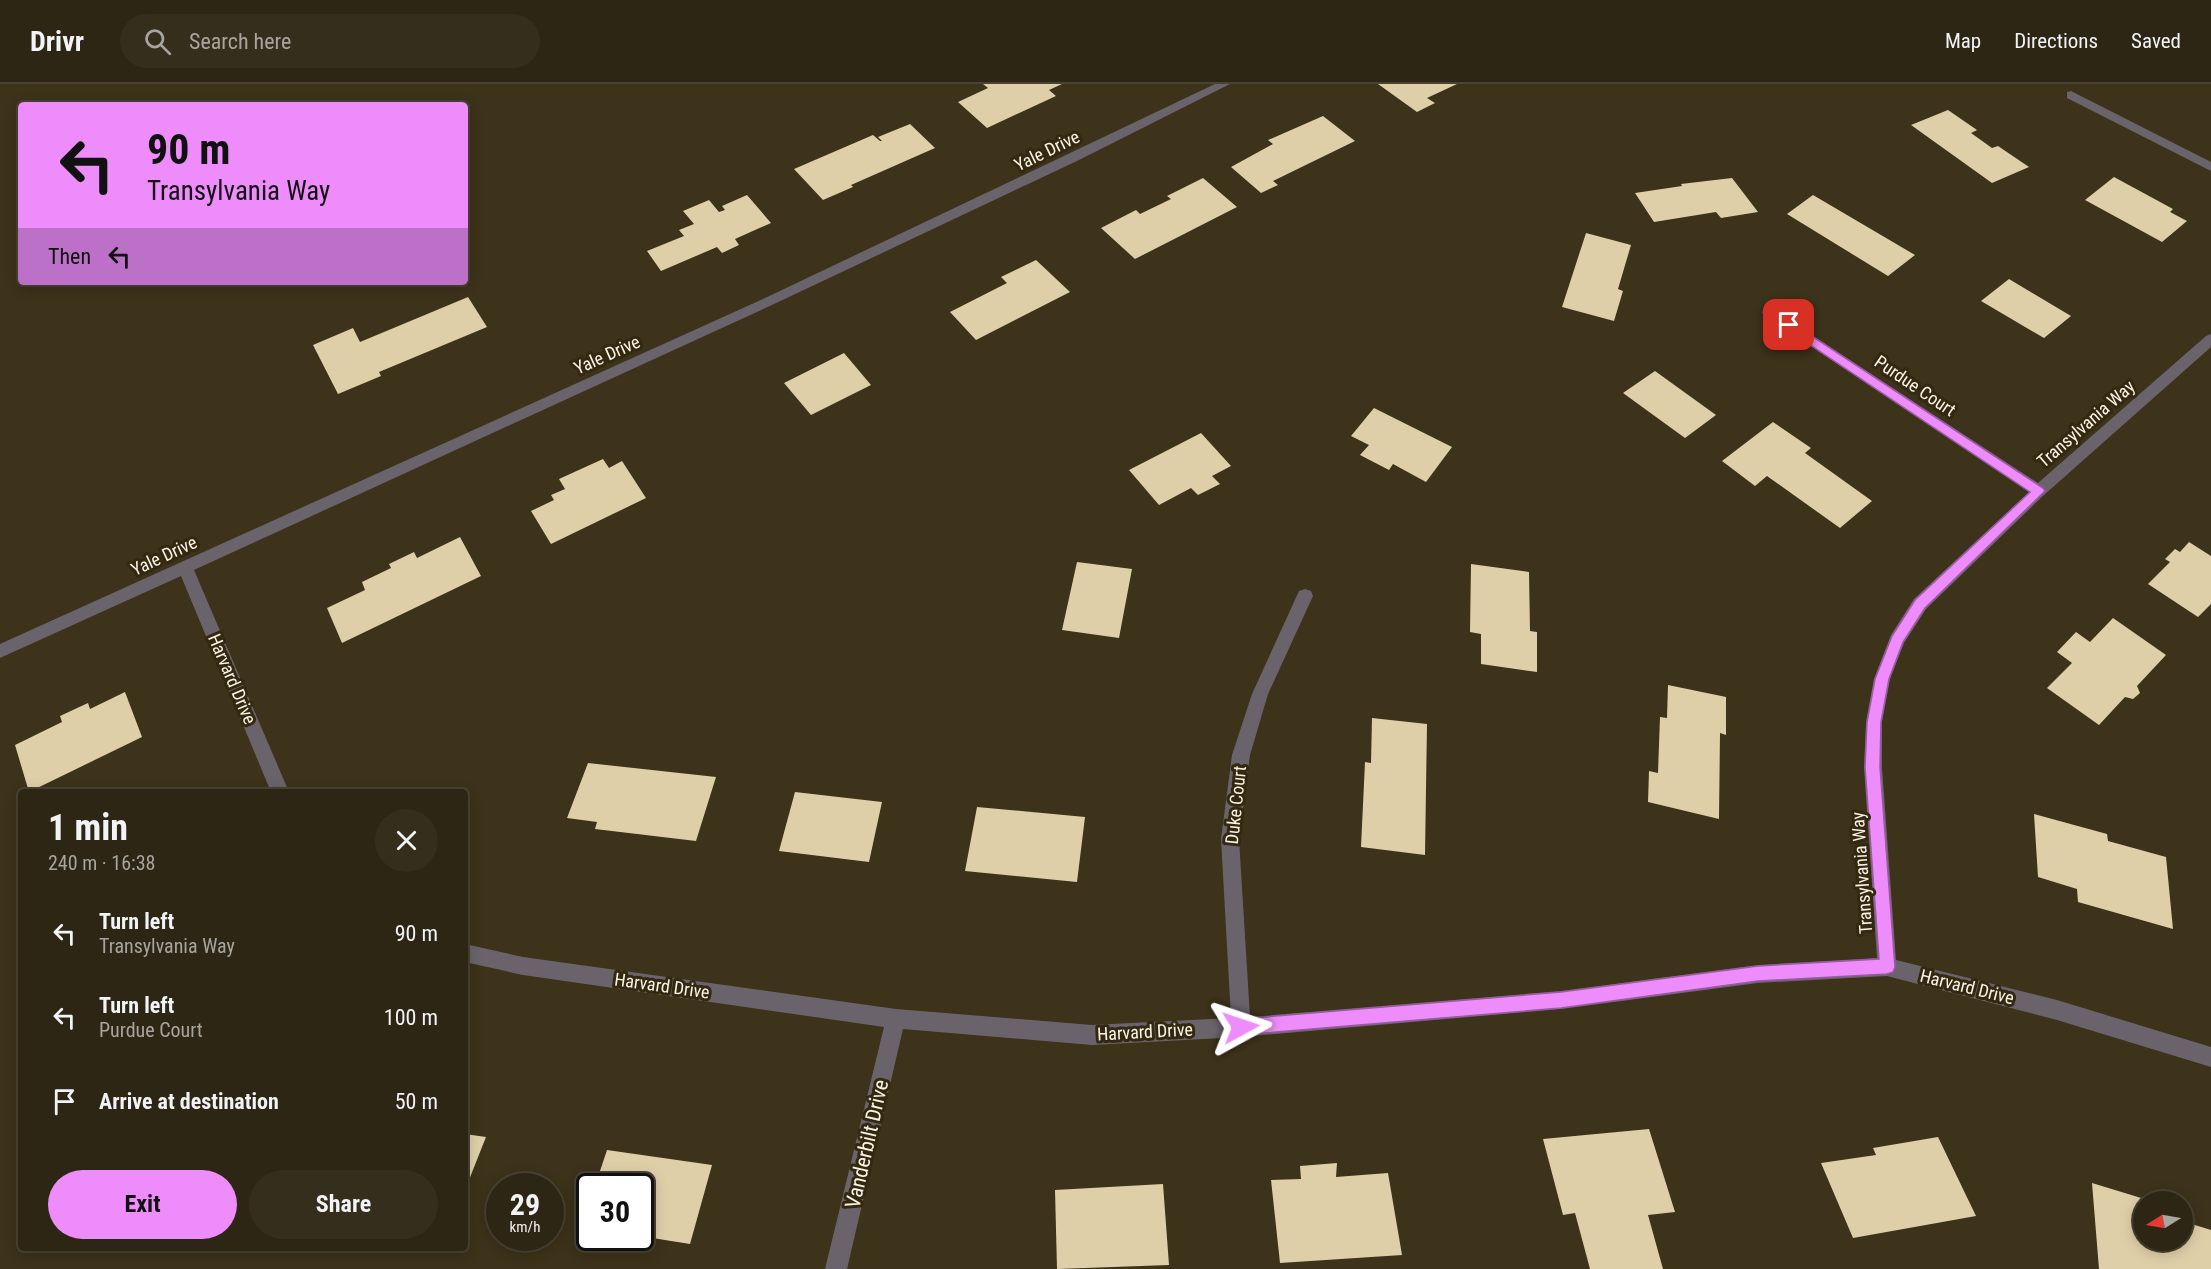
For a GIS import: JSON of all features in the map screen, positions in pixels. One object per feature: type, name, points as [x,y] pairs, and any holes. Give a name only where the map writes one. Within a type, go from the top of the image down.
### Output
[{"type":"street","name":"Yale Drive","points":[[0,651],[766,303],[1047,172],[1224,84]]},
{"type":"street","points":[[2071,95],[2211,167]]},
{"type":"street","name":"Purdue Court","points":[[1770,312],[2039,491]]},
{"type":"street","name":"Transylvania Way","points":[[1887,967],[1873,767],[1874,722],[1882,679],[1897,640],[1920,604],[2039,491],[2211,339]]},
{"type":"street","name":"Harvard Drive","points":[[185,566],[279,789]]},
{"type":"street","name":"Duke Court","points":[[1241,1027],[1230,839],[1241,755],[1260,694],[1305,596]]},
{"type":"street","name":"Harvard Drive","points":[[468,954],[523,966],[896,1019],[1092,1035],[1241,1027],[1561,1000],[1758,974],[1887,967],[2057,1011],[2211,1057]]},
{"type":"street","name":"Vanderbilt Drive","points":[[836,1269],[896,1019]]},
{"type":"building","points":[[983,84],[1062,84],[1049,90],[1056,96],[987,128],[958,102],[988,88]]},
{"type":"building","points":[[1378,84],[1457,84],[1427,98],[1435,103],[1417,112]]},
{"type":"building","points":[[1948,110],[1977,130],[1971,133],[1992,148],[1998,146],[2029,167],[1992,183],[1911,125]]},
{"type":"building","points":[[1323,116],[1355,141],[1273,181],[1278,185],[1261,193],[1231,167],[1273,144],[1268,140]]},
{"type":"building","points":[[910,124],[935,148],[851,185],[853,187],[823,200],[794,169],[873,135],[882,141],[878,137]]},
{"type":"building","points":[[2114,177],[2173,209],[2170,212],[2187,221],[2162,242],[2085,200]]},
{"type":"building","points":[[1203,178],[1237,207],[1135,259],[1101,228],[1136,210],[1140,214],[1171,199],[1167,196]]},
{"type":"building","points":[[1732,178],[1758,212],[1721,218],[1716,212],[1654,222],[1635,193],[1682,186],[1681,184]]},
{"type":"building","points":[[747,195],[771,223],[735,239],[739,245],[722,253],[717,247],[661,271],[647,251],[684,236],[679,230],[694,224],[683,211],[709,200],[719,212],[725,210],[722,206]]},
{"type":"building","points":[[1813,195],[1915,255],[1888,276],[1787,214]]},
{"type":"building","points":[[1586,233],[1631,245],[1618,289],[1623,291],[1614,321],[1562,307]]},
{"type":"building","points":[[1036,260],[1070,292],[976,340],[950,312],[1007,283],[1001,277]]},
{"type":"building","points":[[2009,279],[2071,316],[2044,338],[1981,301]]},
{"type":"building","points":[[468,297],[487,327],[379,372],[381,376],[338,394],[313,345],[353,328],[360,342]]},
{"type":"building","points":[[844,353],[871,385],[811,415],[784,383]]},
{"type":"building","points":[[1655,371],[1716,415],[1685,438],[1623,393]]},
{"type":"building","points":[[1374,408],[1452,447],[1426,482],[1393,464],[1389,470],[1360,455],[1369,445],[1351,436]]},
{"type":"building","points":[[1773,422],[1811,448],[1805,453],[1872,501],[1840,528],[1767,476],[1755,486],[1722,461]]},
{"type":"building","points":[[1201,433],[1231,466],[1212,476],[1220,484],[1198,495],[1191,488],[1159,505],[1129,470]]},
{"type":"building","points":[[603,459],[609,468],[622,461],[646,498],[551,544],[531,511],[554,500],[551,495],[565,489],[559,479]]},
{"type":"building","points":[[460,537],[481,576],[342,643],[327,608],[365,590],[362,582],[391,568],[389,564],[414,552],[417,558]]},
{"type":"building","points":[[2189,542],[2211,556],[2211,604],[2198,617],[2148,584],[2170,562],[2165,559],[2175,549],[2180,552]]},
{"type":"building","points":[[1077,562],[1132,569],[1119,638],[1062,630]]},
{"type":"building","points":[[1471,564],[1529,572],[1530,631],[1537,632],[1537,672],[1481,664],[1481,634],[1470,632]]},
{"type":"building","points":[[2113,618],[2166,655],[2137,686],[2140,693],[2133,699],[2125,697],[2099,725],[2047,688],[2072,663],[2057,652],[2076,632],[2090,642]]},
{"type":"building","points":[[1668,685],[1726,697],[1726,735],[1720,733],[1719,819],[1648,802],[1649,771],[1658,773],[1660,717],[1667,718]]},
{"type":"building","points":[[125,692],[142,737],[35,789],[28,789],[15,745],[62,722],[60,716],[88,703],[90,709]]},
{"type":"building","points":[[1372,718],[1427,724],[1425,855],[1361,847],[1365,762],[1371,763]]},
{"type":"building","points":[[588,763],[716,777],[696,841],[595,829],[597,822],[567,818]]},
{"type":"building","points":[[795,792],[882,802],[869,862],[779,851]]},
{"type":"building","points":[[977,807],[1085,817],[1077,882],[965,871]]},
{"type":"building","points":[[2034,814],[2107,834],[2108,841],[2166,857],[2173,929],[2078,902],[2077,889],[2038,877]]},
{"type":"building","points":[[1649,1129],[1675,1212],[1648,1215],[1663,1269],[1590,1269],[1575,1213],[1563,1215],[1543,1139]]},
{"type":"building","points":[[468,1134],[486,1137],[468,1182]]},
{"type":"building","points":[[1938,1137],[1976,1216],[1853,1238],[1821,1163],[1876,1155],[1873,1148]]},
{"type":"building","points":[[607,1150],[712,1165],[690,1244],[654,1238],[654,1173],[599,1173]]},
{"type":"building","points":[[1337,1163],[1336,1177],[1388,1173],[1402,1255],[1280,1263],[1271,1180],[1301,1179],[1300,1166]]},
{"type":"building","points":[[2092,1183],[2133,1196],[2133,1251],[2193,1251],[2193,1224],[2211,1230],[2211,1269],[2099,1269]]},
{"type":"building","points":[[1163,1184],[1169,1265],[1057,1269],[1055,1190]]},
{"type":"route","points":[[1241,1027],[1561,1000],[1758,974],[1887,967],[1873,767],[1874,722],[1882,679],[1897,640],[1920,604],[2039,491],[1789,325]]}]
